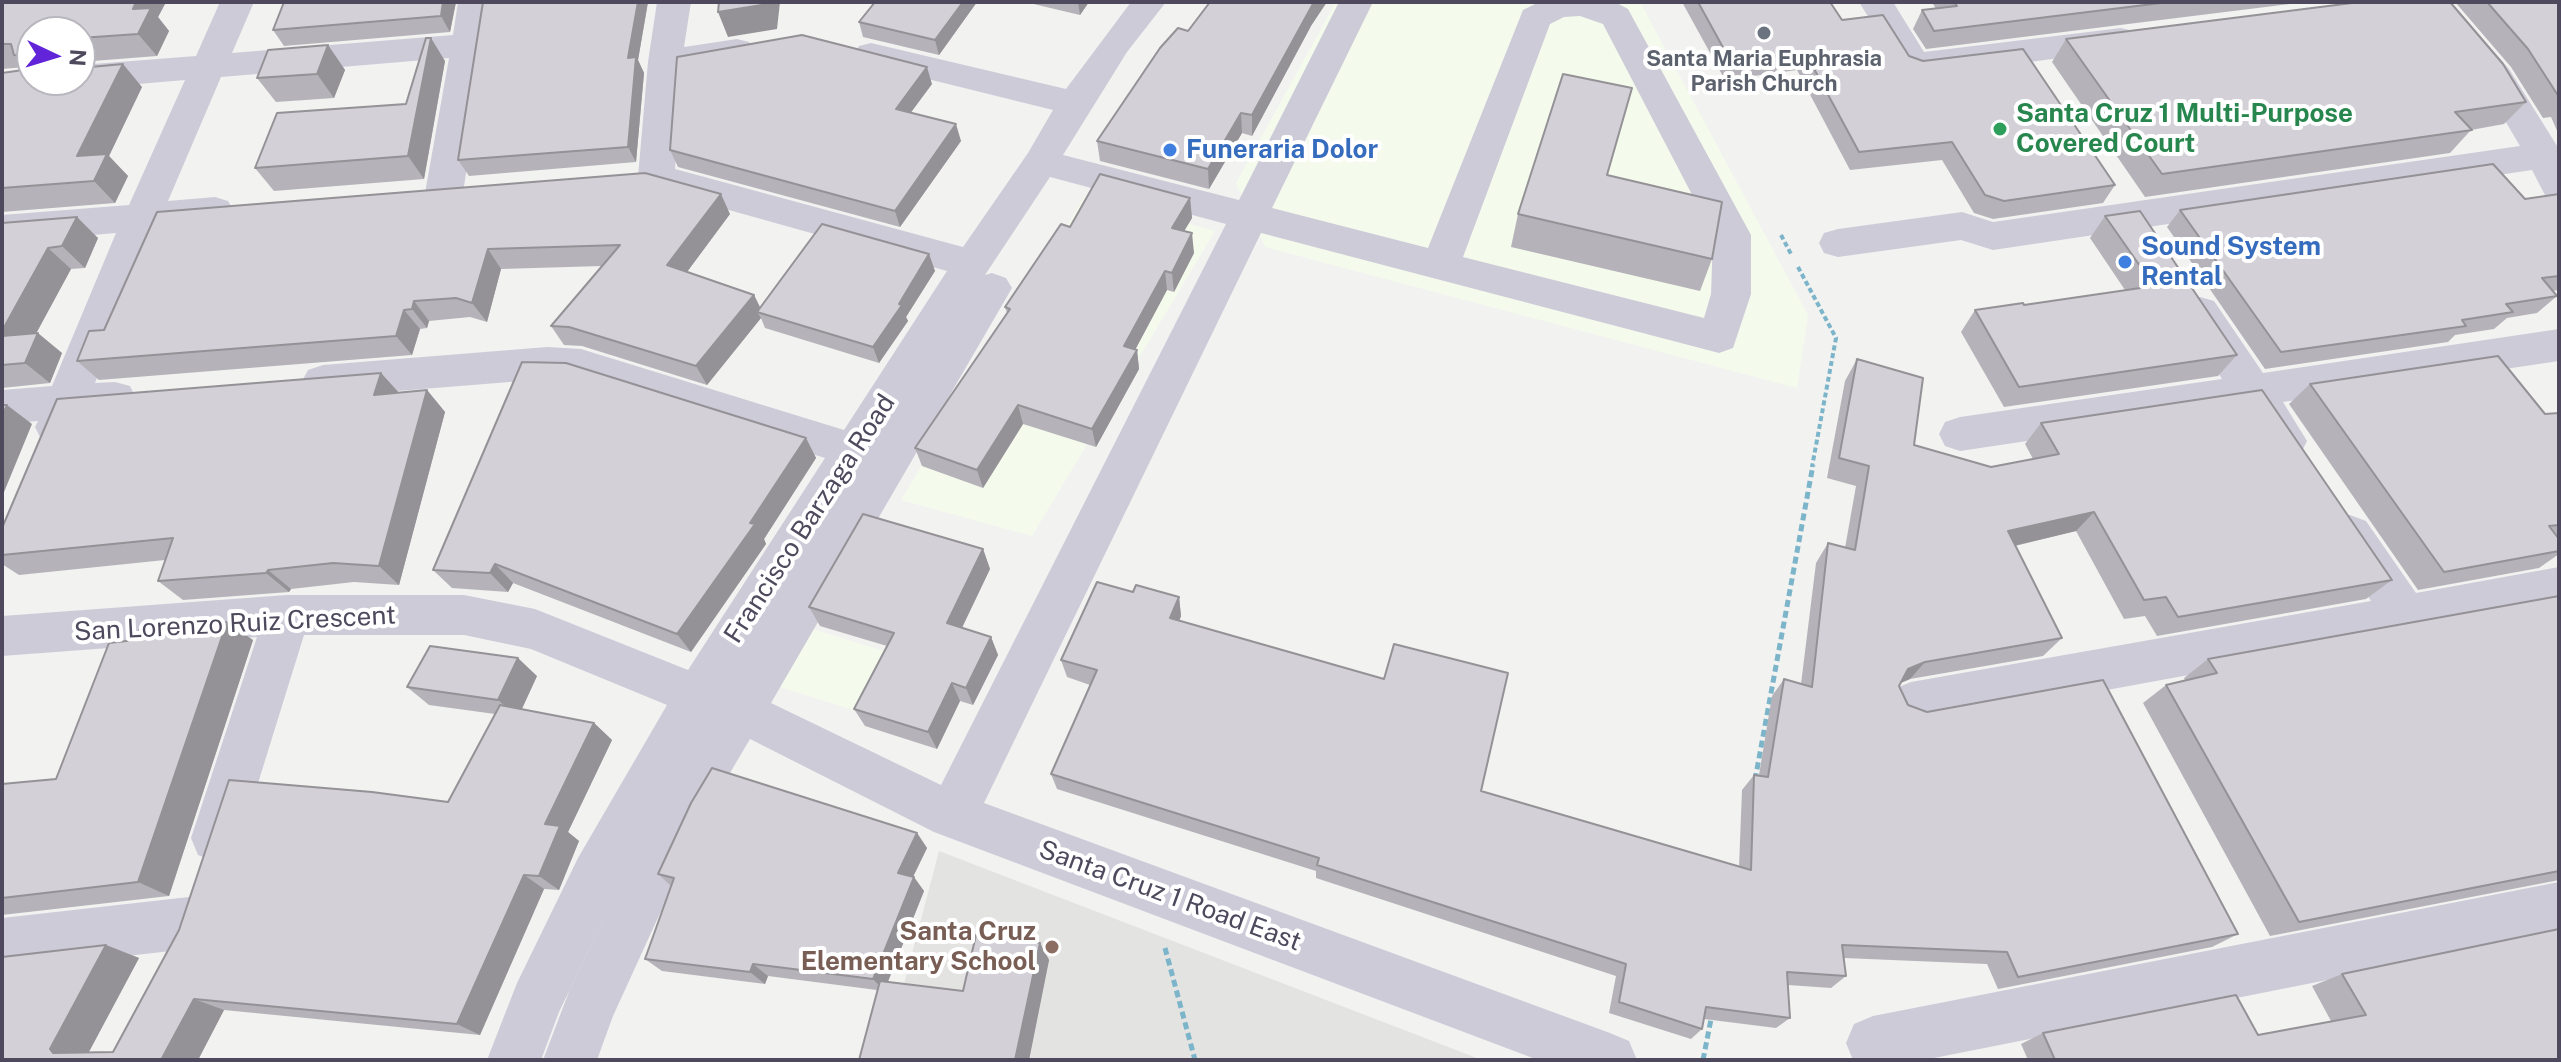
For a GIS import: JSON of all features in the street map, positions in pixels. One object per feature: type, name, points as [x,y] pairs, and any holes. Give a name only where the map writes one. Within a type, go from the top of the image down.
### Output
[{"type":"street","points":[[43,459],[142,217],[237,2]]},
{"type":"street","points":[[444,193],[475,2]]},
{"type":"street","points":[[674,2],[641,178],[972,264]]},
{"type":"street","name":"Francisco Barzaga Road","points":[[514,1060],[536,1002],[596,876],[717,705],[1053,165],[1075,103],[1115,44],[1149,2]]},
{"type":"street","name":"Francisco Barzaga Road","points":[[570,1060],[589,1008],[644,885],[687,800],[717,705],[854,450],[972,264],[1053,165],[1134,55],[1178,2]]},
{"type":"street","points":[[952,815],[1356,2]]},
{"type":"street","points":[[1876,2],[1915,65],[2159,35]]},
{"type":"street","points":[[1838,243],[1962,226],[1993,236],[2135,215],[2552,172],[2497,77],[2419,3]]},
{"type":"street","points":[[1053,165],[1440,266],[1719,337],[1731,294],[1732,235],[1616,17],[1602,9],[1580,5],[1558,6],[1535,18],[1440,266]]},
{"type":"street","points":[[96,76],[468,45]]},
{"type":"street","points":[[665,62],[765,45]]},
{"type":"street","points":[[839,46],[1075,103]]},
{"type":"street","points":[[2024,52],[2050,89]]},
{"type":"street","points":[[2109,177],[2306,470]]},
{"type":"street","points":[[2,229],[254,208]]},
{"type":"street","points":[[1960,434],[2559,345]]},
{"type":"street","points":[[284,384],[547,363],[581,365],[854,450]]},
{"type":"street","points":[[2,407],[160,394]]},
{"type":"street","points":[[2333,509],[2406,615]]},
{"type":"street","points":[[1911,704],[2108,690],[2406,615],[2559,587]]},
{"type":"street","points":[[2,944],[178,944],[287,615]]},
{"type":"street","name":"San Lorenzo Ruiz Crescent","points":[[2,636],[287,615],[464,615],[535,629],[717,705]]},
{"type":"street","name":"Santa Cruz 1 Road East","points":[[717,705],[768,724],[952,815],[1610,1060]]},
{"type":"street","points":[[1873,1043],[2244,947],[2559,908]]},
{"type":"path","points":[[1752,793],[1836,338],[1776,226]]},
{"type":"path","points":[[1175,898],[1162,936],[1195,1060]]},
{"type":"path","points":[[1703,1060],[1712,1013]]},
{"type":"shaded area","points":[[1336,2],[1640,2],[1808,315],[1797,388],[1265,247],[1236,183]]},
{"type":"shaded area","points":[[1085,196],[1215,231],[1032,536],[901,500]]},
{"type":"shaded area","points":[[809,628],[897,655],[866,714],[777,686]]},
{"type":"shaded area","name":"Santa Cruz Elementary School","points":[[939,851],[1482,1060],[884,1060]]},
{"type":"building","points":[[2,2],[136,2],[133,9],[151,8],[138,34],[96,37],[96,16],[16,16],[16,55],[11,44],[2,44]]},
{"type":"building","points":[[284,2],[443,2],[441,16],[273,30]]},
{"type":"building","points":[[483,2],[638,2],[628,58],[636,57],[628,147],[458,160]]},
{"type":"building","points":[[719,2],[768,2],[768,4],[718,12]]},
{"type":"building","points":[[875,2],[963,2],[935,40],[859,22]]},
{"type":"building","points":[[1210,2],[1314,2],[1252,115],[1241,113],[1208,169],[1097,141],[1160,48],[1178,28],[1188,31]]},
{"type":"building","points":[[1698,2],[1830,2],[1842,20],[1883,15],[1909,56],[1923,61],[2023,49],[2115,185],[2004,201],[1985,195],[1952,142],[1859,152],[1805,52],[1731,62]]},
{"type":"building","points":[[1954,2],[2169,2],[1934,31],[1922,10],[1957,6]]},
{"type":"building","points":[[2360,2],[2450,2],[2503,64],[2526,102],[2455,112],[2472,130],[2162,174],[2066,39]]},
{"type":"building","points":[[2487,2],[2559,2],[2559,97],[2528,49]]},
{"type":"building","points":[[802,35],[927,67],[896,109],[956,124],[895,211],[670,150],[677,57]]},
{"type":"building","points":[[426,38],[431,38],[408,156],[255,168],[277,113],[406,104]]},
{"type":"building","points":[[328,45],[317,74],[257,78],[268,50]]},
{"type":"building","points":[[123,64],[77,156],[107,154],[94,181],[2,188],[2,73],[16,71],[16,96],[96,96],[96,67]]},
{"type":"building","points":[[1563,74],[1632,88],[1607,175],[1722,202],[1712,259],[1518,214]]},
{"type":"building","points":[[2493,164],[2525,199],[2559,194],[2559,276],[2542,278],[2557,296],[2506,304],[2513,312],[2462,320],[2466,326],[2281,352],[2180,210]]},
{"type":"building","points":[[645,173],[721,194],[667,265],[754,295],[696,366],[569,327],[551,326],[620,245],[488,249],[472,303],[456,298],[414,301],[412,309],[404,310],[396,336],[77,361],[89,331],[104,330],[157,212]]},
{"type":"building","points":[[1100,174],[1190,198],[1172,228],[1192,233],[1172,273],[1165,271],[1124,346],[1137,350],[1092,429],[1018,405],[977,470],[915,448],[1010,309],[1005,307],[1061,224],[1070,227]]},
{"type":"building","points":[[2140,211],[2237,355],[2019,387],[1975,310],[2154,286],[2105,216]]},
{"type":"building","points":[[77,217],[62,246],[48,248],[2,331],[2,223]]},
{"type":"building","points":[[822,224],[929,254],[899,304],[902,305],[873,347],[757,312]]},
{"type":"building","points":[[38,333],[25,363],[2,365],[2,336]]},
{"type":"building","points":[[2498,356],[2545,414],[2559,413],[2559,525],[2549,526],[2559,539],[2559,551],[2444,572],[2310,384]]},
{"type":"building","points":[[1857,359],[1923,378],[1914,445],[1991,467],[2059,454],[2041,423],[2262,390],[2392,580],[2178,617],[2166,597],[2144,600],[2094,512],[2008,531],[2062,638],[1925,662],[1908,669],[1899,686],[1908,705],[1927,712],[2103,680],[2238,934],[2018,977],[2007,952],[1842,945],[1846,976],[1787,972],[1790,1018],[1706,1007],[1702,1029],[1619,1002],[1626,964],[1317,865],[1319,858],[1051,774],[1097,670],[1061,660],[1097,582],[1133,592],[1136,585],[1179,597],[1170,618],[1384,679],[1394,644],[1508,673],[1481,791],[1751,870],[1754,775],[1768,777],[1784,679],[1812,687],[1828,543],[1855,550],[1869,466],[1839,458]]},
{"type":"building","points":[[522,362],[566,363],[806,438],[750,523],[755,524],[677,634],[495,564],[490,573],[433,570]]},
{"type":"building","points":[[381,373],[374,395],[427,390],[379,566],[333,563],[268,570],[266,573],[158,581],[173,538],[2,555],[2,528],[57,399]]},
{"type":"building","points":[[863,514],[983,549],[947,623],[991,637],[966,688],[952,683],[928,732],[854,709],[894,633],[809,607]]},
{"type":"building","points":[[2559,596],[2559,871],[2299,922],[2166,685],[2217,673],[2208,659]]},
{"type":"building","points":[[227,622],[138,882],[2,898],[2,784],[56,779],[109,643],[135,640],[140,628]]},
{"type":"building","points":[[430,646],[518,658],[498,700],[407,687]]},
{"type":"building","points":[[500,705],[594,723],[545,824],[560,826],[539,876],[524,875],[457,1024],[194,999],[161,1060],[2,1060],[2,957],[106,945],[50,1049],[53,1053],[113,1052],[179,930],[229,780],[448,802]]},
{"type":"building","points":[[712,768],[917,833],[898,873],[914,877],[873,979],[753,964],[750,972],[645,959],[674,878],[658,874],[691,803]]},
{"type":"building","points":[[2559,929],[2559,1060],[2055,1060],[2043,1033],[2236,995],[2258,1035],[2366,1015],[2342,974]]},
{"type":"building","points":[[976,935],[1040,943],[1015,1060],[859,1060],[880,981],[963,991]]},
{"type":"place","name":"Santa Maria Euphrasia Parish Church","points":[[1764,33]]},
{"type":"place","name":"Santa Cruz 1 Multi-Purpose Covered Court","points":[[2000,129]]},
{"type":"place","name":"Funeraria Dolor","points":[[1170,150]]},
{"type":"place","name":"Sound System Rental","points":[[2125,262]]},
{"type":"place","name":"Santa Cruz Elementary School","points":[[1052,947]]}]
